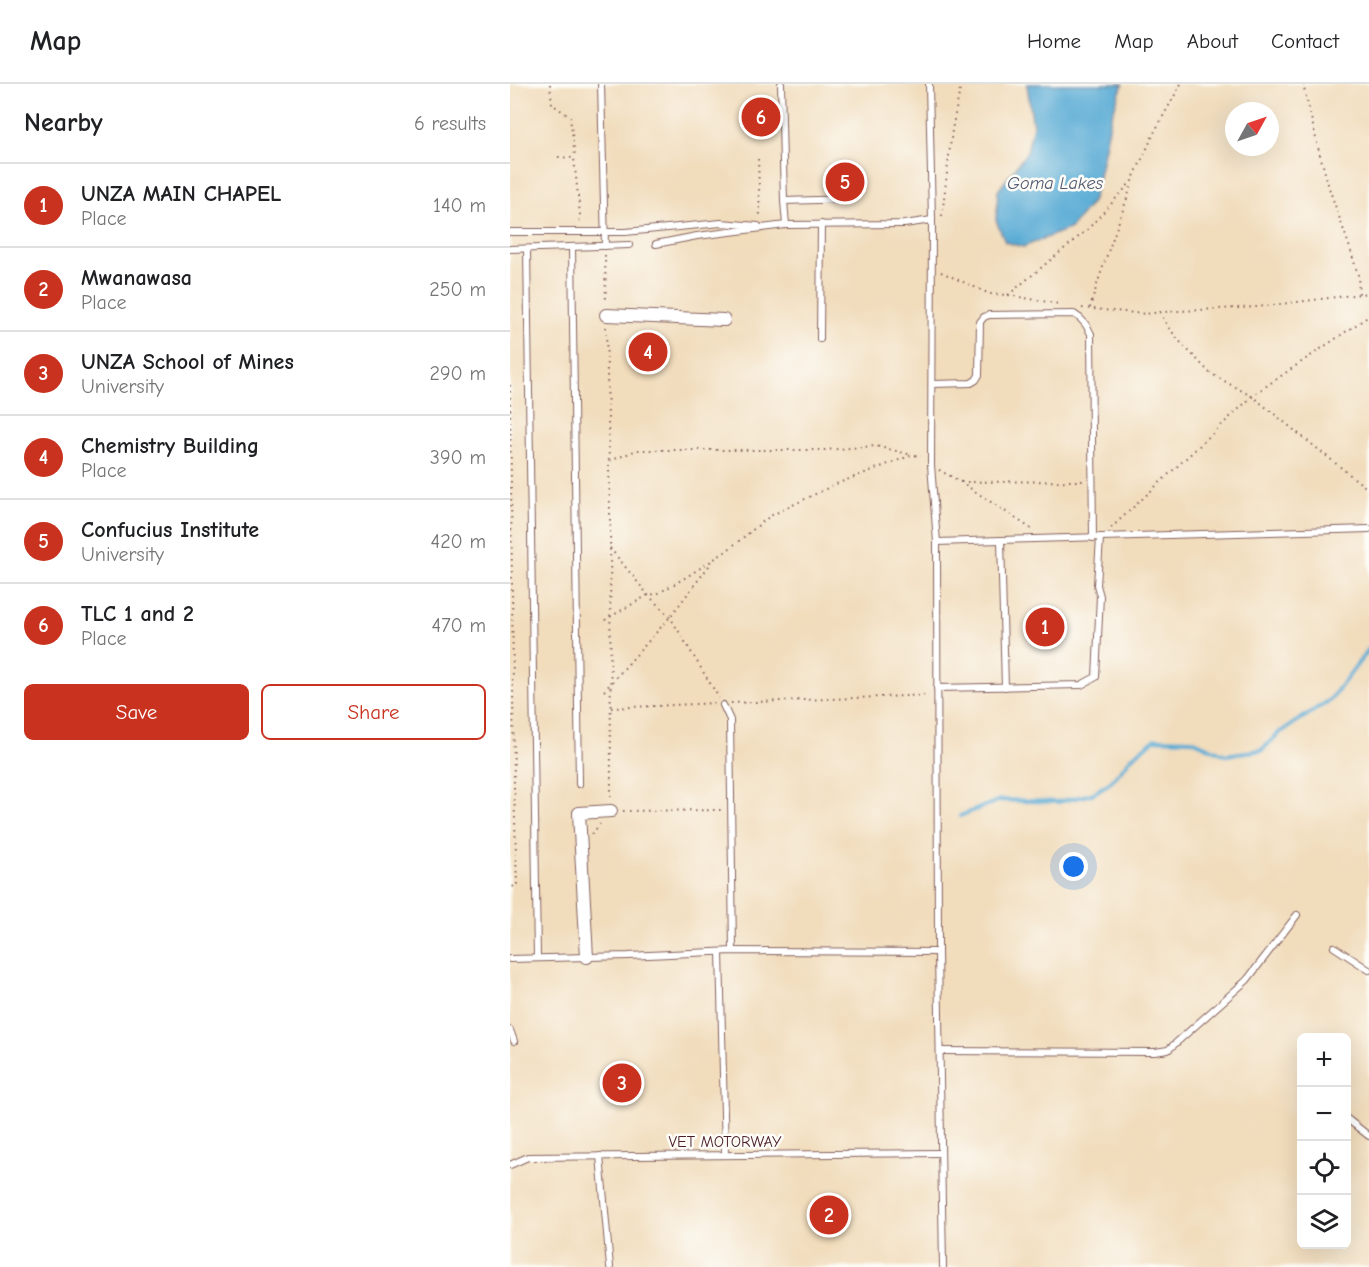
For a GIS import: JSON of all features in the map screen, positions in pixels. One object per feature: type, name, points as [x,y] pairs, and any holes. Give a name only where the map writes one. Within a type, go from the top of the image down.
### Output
[{"type":"street","points":[[606,315],[724,320]]},
{"type":"street","points":[[587,957],[579,813],[611,811]]},
{"type":"lane","points":[[601,84],[604,246]]},
{"type":"lane","points":[[781,84],[786,225]]},
{"type":"lane","points":[[929,84],[932,220],[931,465],[937,542],[943,1267]]},
{"type":"lane","points":[[784,201],[850,199]]},
{"type":"lane","points":[[656,244],[697,236],[786,225],[904,224],[932,220]]},
{"type":"lane","points":[[510,232],[604,233],[721,223],[770,227]]},
{"type":"lane","points":[[820,339],[821,224]]},
{"type":"lane","points":[[510,249],[629,245]]},
{"type":"lane","points":[[572,247],[579,784]]},
{"type":"lane","points":[[527,249],[537,958]]},
{"type":"lane","points":[[932,384],[971,383],[976,380],[979,375],[980,322],[989,315],[1074,314],[1085,323],[1091,334],[1092,481],[1097,585],[1100,596],[1096,677],[1081,686],[938,691]]},
{"type":"lane","points":[[937,542],[1369,529]]},
{"type":"lane","points":[[1001,541],[1005,687]]},
{"type":"lane","points":[[723,704],[730,720],[733,951]]},
{"type":"lane","points":[[940,1051],[1155,1052],[1168,1050],[1247,980],[1297,915]]},
{"type":"lane","points":[[1334,947],[1369,970]]},
{"type":"lane","points":[[510,959],[733,951],[939,952]]},
{"type":"lane","points":[[720,952],[725,1155]]},
{"type":"lane","points":[[510,1030],[514,1041]]},
{"type":"lane","points":[[1351,1121],[1369,1136]]},
{"type":"lane","name":"VET MOTORWAY","points":[[510,1165],[528,1157],[941,1153]]},
{"type":"lane","points":[[600,1156],[610,1267]]},
{"type":"path","points":[[550,84],[552,104],[570,117],[575,157]]},
{"type":"path","points":[[941,224],[952,130],[961,84]]},
{"type":"path","points":[[1090,308],[1098,278],[1116,233],[1132,181],[1155,131],[1182,84]]},
{"type":"path","points":[[1304,84],[1330,191],[1358,275],[1359,295]]},
{"type":"path","points":[[558,157],[574,158],[580,215],[578,232]]},
{"type":"path","points":[[758,159],[760,226]]},
{"type":"path","points":[[1008,295],[1087,230],[1132,181]]},
{"type":"path","points":[[580,848],[611,811],[609,461],[604,246]]},
{"type":"path","points":[[935,269],[990,294],[1062,305]]},
{"type":"path","points":[[1081,308],[1146,314],[1257,307],[1369,293]]},
{"type":"path","points":[[1160,312],[1168,327],[1210,373],[1253,397],[1369,490]]},
{"type":"path","points":[[1096,538],[1253,397],[1369,316]]},
{"type":"path","points":[[510,385],[512,786],[517,886],[510,887]]},
{"type":"path","points":[[609,461],[637,450],[825,450],[876,446],[912,455],[932,457]]},
{"type":"path","points":[[605,620],[648,595],[657,594],[714,560],[770,516],[836,484],[912,455]]},
{"type":"path","points":[[931,465],[961,482],[1047,540]]},
{"type":"path","points":[[961,482],[1092,481]]},
{"type":"path","points":[[610,548],[648,595],[670,617],[723,704]]},
{"type":"path","points":[[604,691],[670,617],[714,560]]},
{"type":"path","points":[[611,708],[723,704],[938,691]]},
{"type":"path","points":[[611,811],[731,810]]},
{"type":"water","name":"Goma Lakes","points":[[1027,84],[1123,84],[1111,117],[1092,202],[1071,228],[1023,247],[1005,242],[996,220],[998,191],[1027,152],[1033,126]]},
{"type":"waterway","points":[[960,816],[1000,800],[1058,802],[1092,794],[1111,782],[1133,756],[1155,739],[1192,740],[1226,755],[1262,750],[1279,733],[1330,700],[1369,649]]},
{"type":"place","name":"TLC 1 and 2","points":[[761,117]]},
{"type":"place","name":"Confucius Institute","points":[[845,182]]},
{"type":"place","name":"Chemistry Building","points":[[648,352]]},
{"type":"place","name":"UNZA MAIN CHAPEL","points":[[1045,627]]},
{"type":"place","name":"UNZA School of Mines","points":[[622,1083]]},
{"type":"place","name":"Mwanawasa","points":[[829,1215]]}]
